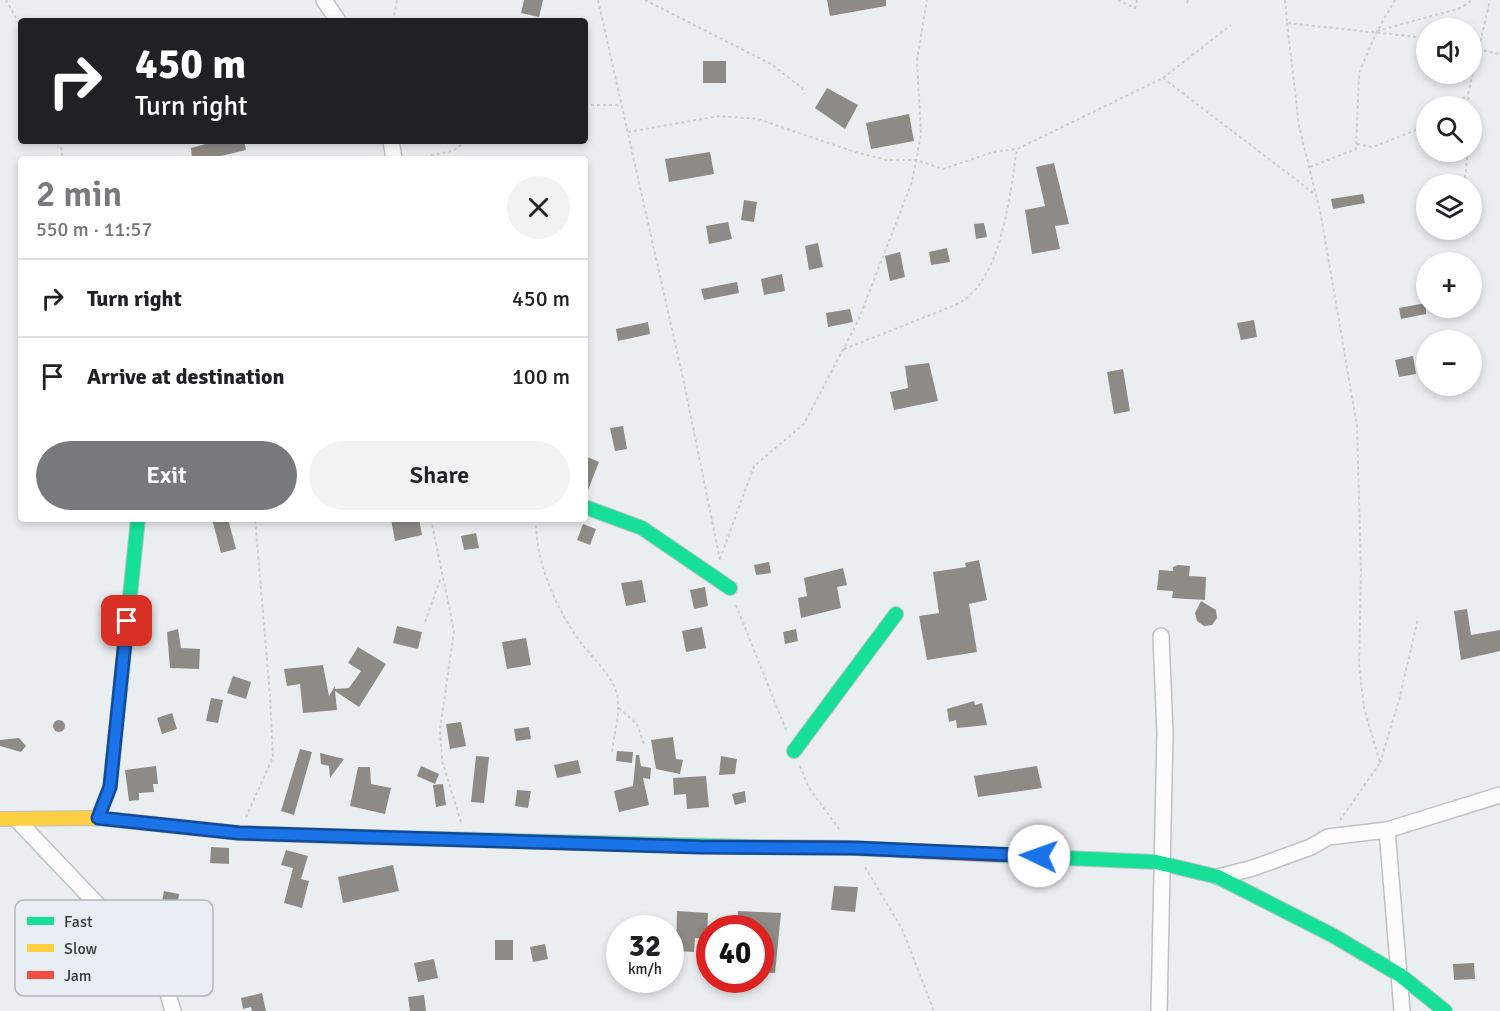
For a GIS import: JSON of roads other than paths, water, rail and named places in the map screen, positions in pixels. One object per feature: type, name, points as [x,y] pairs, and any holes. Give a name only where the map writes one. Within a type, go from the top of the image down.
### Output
[{"type":"street","points":[[324,0],[336,18]]},
{"type":"street","points":[[588,508],[642,528],[730,588]]},
{"type":"street","points":[[98,818],[110,787],[138,522]]},
{"type":"street","points":[[794,751],[896,614]]},
{"type":"street","points":[[1158,1011],[1165,733],[1161,636]]},
{"type":"street","points":[[1218,877],[1253,868],[1311,847],[1328,837],[1387,830],[1500,795]]},
{"type":"street","points":[[0,819],[18,821],[98,818],[239,833],[854,848],[1161,863],[1218,877],[1332,935],[1400,975],[1445,1011]]},
{"type":"street","points":[[18,821],[93,900]]},
{"type":"street","points":[[1387,830],[1402,1011]]},
{"type":"street","points":[[169,996],[173,1011]]}]
